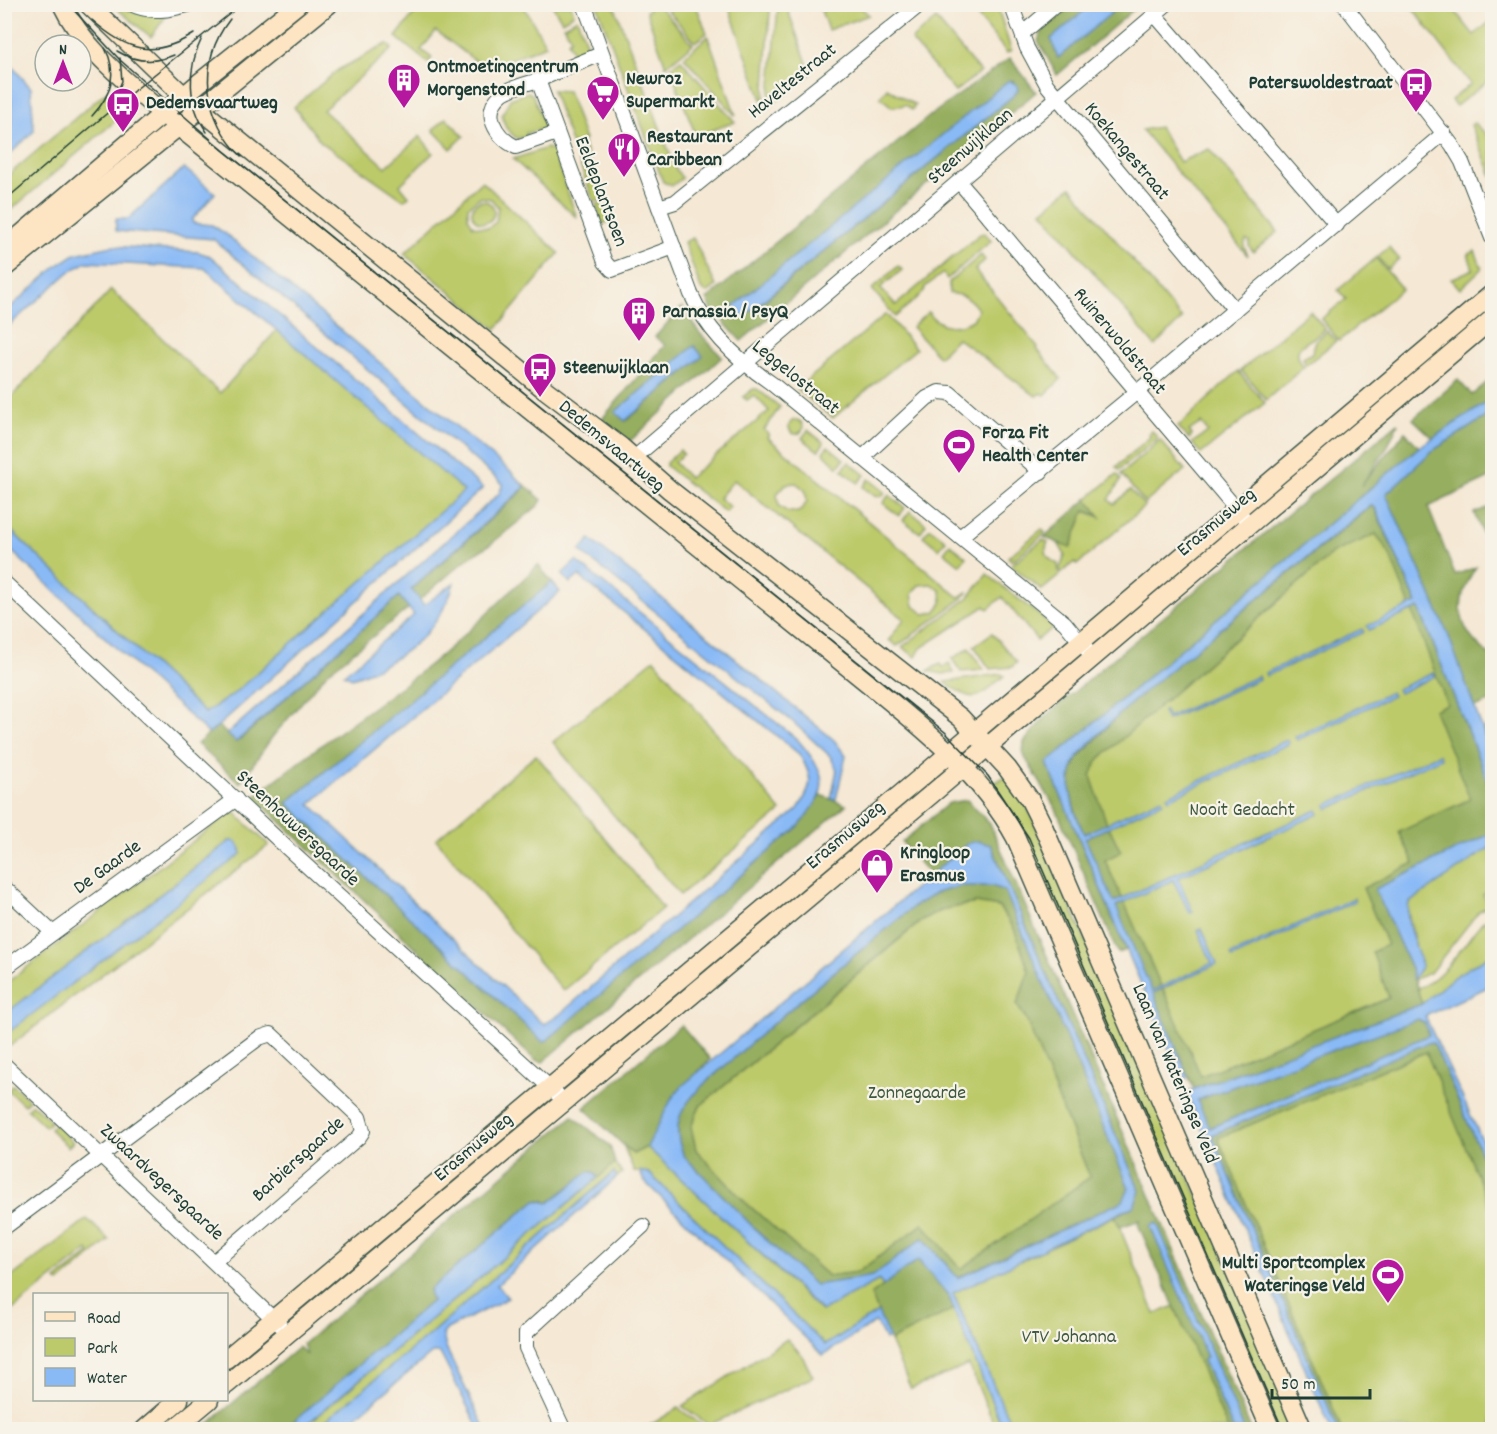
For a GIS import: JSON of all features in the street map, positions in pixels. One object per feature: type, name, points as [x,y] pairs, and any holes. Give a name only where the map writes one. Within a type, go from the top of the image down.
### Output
[{"type":"street","points":[[66,12],[84,4]]},
{"type":"street","name":"Dedemsvaartweg","points":[[88,4],[184,96],[534,380],[634,458],[670,490],[961,718],[988,747]]},
{"type":"street","points":[[130,4],[140,9],[161,11],[191,4]]},
{"type":"street","points":[[4,249],[184,96],[297,4]]},
{"type":"street","points":[[4,268],[329,4]]},
{"type":"street","name":"Leggelostraat","points":[[584,4],[696,304],[743,363],[1065,623],[1093,657]]},
{"type":"street","name":"Haveltestraat","points":[[659,207],[675,202],[921,4]]},
{"type":"street","name":"Koekangestraat","points":[[1011,4],[1037,69],[1057,99],[1235,310]]},
{"type":"street","points":[[1023,33],[1057,4]]},
{"type":"street","name":"Steenwijklaan","points":[[634,458],[743,363],[960,183],[1167,4]]},
{"type":"street","points":[[1344,4],[1444,134],[1462,162],[1492,238]]},
{"type":"street","name":"Dedemsvaartweg","points":[[66,12],[103,59],[163,114],[547,423],[673,528],[826,649],[963,768]]},
{"type":"street","points":[[1155,15],[1337,225]]},
{"type":"street","name":"Eeldeplantsoen","points":[[557,133],[516,147],[501,139],[493,125],[494,106],[502,94],[601,54]]},
{"type":"street","name":"Eeldeplantsoen","points":[[538,80],[605,262],[612,270],[674,248]]},
{"type":"street","points":[[960,537],[1136,393],[1444,134]]},
{"type":"street","name":"Ruinerwoldstraat","points":[[960,183],[1250,525]]},
{"type":"street","name":"Erasmusweg","points":[[228,1357],[949,754],[1492,294]]},
{"type":"street","name":"Erasmusweg","points":[[228,1383],[988,747],[1492,320]]},
{"type":"street","points":[[862,458],[927,398],[939,392],[950,393],[1041,472]]},
{"type":"street","name":"Steenhouwersgaarde","points":[[4,582],[565,1102]]},
{"type":"street","name":"Laan van Wateringse Veld","points":[[988,747],[1025,793],[1042,824],[1303,1430]]},
{"type":"street","points":[[963,768],[1002,812],[1016,838],[1271,1430]]},
{"type":"street","name":"De Gaarde","points":[[4,969],[236,799]]},
{"type":"street","points":[[4,887],[53,933]]},
{"type":"street","name":"Barbiersgaarde","points":[[102,1154],[259,1038],[271,1034],[359,1117],[363,1131],[359,1137],[215,1261]]},
{"type":"street","name":"Zwaardvegersgaarde","points":[[4,1064],[215,1261],[288,1333]]},
{"type":"street","points":[[4,1228],[102,1154]]},
{"type":"street","points":[[564,1430],[526,1348],[526,1333],[644,1226]]},
{"type":"street","points":[[144,1430],[178,1401]]},
{"type":"street","points":[[173,1430],[208,1401]]},
{"type":"green space","points":[[117,5],[129,11],[166,16],[151,37],[115,7]]},
{"type":"green space","points":[[421,5],[523,5],[546,45],[486,69],[436,31],[421,50],[432,58],[428,63],[396,37]]},
{"type":"green space","points":[[552,5],[571,5],[574,14],[562,21]]},
{"type":"green space","points":[[597,5],[614,5],[675,168],[682,178],[672,186],[663,182]]},
{"type":"green space","points":[[647,5],[658,5],[693,44],[666,66],[646,11],[649,10]]},
{"type":"green space","points":[[663,5],[696,5],[707,33],[695,42]]},
{"type":"green space","points":[[728,5],[766,5],[770,10],[764,105]]},
{"type":"green space","points":[[776,5],[786,5],[811,74],[769,107],[778,8]]},
{"type":"green space","points":[[819,5],[858,5],[869,15],[828,30]]},
{"type":"green space","points":[[969,5],[997,5],[1011,50],[1007,53]]},
{"type":"green space","points":[[1073,5],[1092,5],[1051,39],[1058,58],[1121,5],[1139,5],[1057,75],[1038,41],[1042,31]]},
{"type":"green space","points":[[1410,5],[1450,5],[1474,35],[1492,20],[1492,78],[1456,106],[1451,100],[1471,84]]},
{"type":"green space","points":[[577,18],[588,48],[585,54],[575,59],[568,41],[571,38],[564,26]]},
{"type":"green space","points":[[936,19],[980,72],[955,92],[911,40]]},
{"type":"green space","points":[[708,36],[736,116],[684,57]]},
{"type":"green space","points":[[387,44],[392,49],[323,110],[386,167],[420,136],[433,153],[400,185],[409,196],[404,200],[321,142],[294,107],[338,70]]},
{"type":"green space","points":[[1010,58],[1036,92],[741,341],[711,308],[707,299],[931,115]],"holes":[[[1013,80],[1018,90],[752,311],[735,305],[1009,81]]]},
{"type":"green space","points":[[681,60],[735,122],[696,136],[670,68]]},
{"type":"green space","points":[[887,88],[915,105],[912,110],[906,105],[892,107],[880,97]]},
{"type":"green space","points":[[552,90],[568,91],[585,140],[572,145]]},
{"type":"green space","points":[[106,92],[127,111],[5,215],[5,178]]},
{"type":"green space","points":[[528,92],[533,95],[545,127],[539,132],[538,130],[526,133],[527,137],[516,138],[506,128],[502,115],[510,99]]},
{"type":"green space","points":[[446,118],[464,136],[451,149],[433,130]]},
{"type":"green space","points":[[1474,123],[1492,139],[1492,176],[1471,125]]},
{"type":"green space","points":[[1159,127],[1180,162],[1209,149],[1278,232],[1253,252],[1249,246],[1250,241],[1246,240],[1244,246],[1248,256],[1142,130]]},
{"type":"green space","points":[[583,144],[603,199],[594,202],[574,148]]},
{"type":"green space","points":[[547,148],[553,151],[577,218],[513,159]]},
{"type":"green space","points":[[482,181],[559,253],[496,329],[404,254]],"holes":[[[480,197],[491,199],[498,207],[496,222],[488,228],[473,226],[468,217],[468,207]]]},
{"type":"green space","points":[[1071,187],[1182,319],[1155,346],[1042,211]]},
{"type":"green space","points":[[483,201],[491,204],[494,212],[491,220],[483,223],[475,220],[472,212],[475,204]]},
{"type":"green space","points":[[604,202],[611,221],[602,224],[596,205]]},
{"type":"green space","points":[[985,233],[991,241],[947,279],[943,273],[925,287],[924,292],[895,317],[872,289],[898,266],[902,270],[880,288],[896,305],[980,234]]},
{"type":"green space","points":[[693,238],[716,286],[707,293],[701,289],[684,242]]},
{"type":"green space","points":[[1389,247],[1399,259],[1388,269],[1377,257]]},
{"type":"green space","points":[[1475,251],[1482,268],[1460,289],[1451,279],[1473,269],[1468,254]]},
{"type":"green space","points":[[981,255],[985,260],[975,270],[1061,379],[1045,395],[1041,393],[1036,396],[957,338],[939,357],[912,327],[928,312],[943,324],[955,326],[973,320],[978,310],[966,298],[949,293],[949,282]]},
{"type":"green space","points":[[1376,258],[1402,289],[1339,341],[1321,319],[1346,299],[1338,290]]},
{"type":"green space","points":[[111,290],[220,393],[277,330],[465,491],[231,696],[205,713],[5,525],[4,405]]},
{"type":"green space","points":[[682,307],[698,331],[722,357],[630,441],[602,419],[665,345],[655,337]],"holes":[[[694,346],[702,357],[626,421],[615,412]]]},
{"type":"green space","points":[[1310,311],[1325,329],[1300,348],[1299,359],[1304,367],[1266,400],[1241,370]]},
{"type":"green space","points":[[886,314],[916,349],[833,418],[797,389]]},
{"type":"green space","points":[[1327,331],[1336,341],[1306,365],[1303,358],[1312,353],[1316,341]]},
{"type":"green space","points":[[1238,371],[1265,403],[1201,454],[1192,443],[1208,432],[1201,423],[1189,431],[1192,436],[1189,439],[1178,427]]},
{"type":"green space","points":[[1492,378],[1492,399],[1433,438],[1413,419],[1458,380],[1472,395]]},
{"type":"green space","points":[[753,389],[757,389],[780,407],[764,430],[769,434],[767,437],[959,597],[968,591],[963,598],[897,646],[889,640],[904,619],[734,480],[719,498],[730,507],[725,512],[666,466],[666,463],[680,450],[683,454],[674,462],[689,478],[769,411],[754,395],[747,400],[743,397]],"holes":[[[796,483],[805,490],[807,502],[799,512],[788,512],[779,506],[777,494],[786,484]],[[931,584],[941,591],[942,603],[935,612],[924,614],[914,606],[912,594],[919,585]]]},
{"type":"green space","points":[[1492,413],[1492,477],[1428,507],[1455,575],[1476,567],[1463,593],[1462,616],[1471,637],[1492,657],[1492,701],[1474,708],[1448,634],[1386,494],[1432,451]]},
{"type":"green space","points":[[796,420],[801,422],[803,427],[801,432],[796,434],[791,432],[789,427],[791,422]]},
{"type":"green space","points":[[1398,423],[1387,448],[1361,486],[1405,432],[1419,447],[1047,763],[1126,950],[1118,953],[1056,809],[1023,754],[1024,742],[1044,718],[1102,668]]},
{"type":"green space","points":[[808,430],[824,443],[818,451],[802,438]]},
{"type":"green space","points":[[1152,431],[1158,438],[1119,470],[1116,467],[1150,437],[1149,434]]},
{"type":"green space","points":[[1160,440],[1185,470],[1145,503],[1121,474]]},
{"type":"green space","points":[[828,446],[844,459],[838,467],[823,452]]},
{"type":"green space","points":[[849,462],[865,475],[858,483],[842,470]]},
{"type":"green space","points":[[1117,474],[1121,479],[1109,500],[1114,504],[1130,490],[1145,506],[1077,565],[1074,562],[1061,574],[1060,568],[1065,555],[1058,543],[1070,548],[1085,511],[1100,517],[1087,499]]},
{"type":"green space","points":[[869,479],[885,492],[881,497],[878,495],[876,497],[863,487]]},
{"type":"green space","points":[[523,483],[542,500],[538,506],[491,544],[467,559],[419,600],[411,590],[520,493],[525,487]]},
{"type":"green space","points":[[889,495],[905,508],[899,516],[883,503]]},
{"type":"green space","points":[[1087,499],[1100,516],[1085,511],[1070,548],[1044,537]]},
{"type":"green space","points":[[1373,505],[1417,603],[1410,606],[1389,553],[1376,534],[1333,553],[1097,761],[1091,776],[1107,824],[1084,834],[1070,787],[1073,768],[1078,759],[1119,714],[1152,685]]},
{"type":"green space","name":"Nooit Gedacht","points":[[1369,506],[1492,793],[1492,833],[1375,889],[1416,947],[1407,908],[1409,903],[1492,846],[1492,899],[1488,891],[1483,895],[1490,905],[1479,911],[1430,973],[1415,979],[1417,988],[1427,984],[1445,969],[1483,921],[1492,916],[1492,954],[1455,976],[1422,1004],[1194,1089],[1085,838],[1078,759]]},
{"type":"green space","points":[[1492,506],[1492,550],[1490,551],[1474,513]]},
{"type":"green space","points":[[910,511],[926,524],[920,533],[903,520]]},
{"type":"green space","points":[[930,528],[946,540],[939,549],[923,536]]},
{"type":"green space","points":[[1042,529],[1045,533],[1012,561],[1008,557]]},
{"type":"green space","points":[[1042,540],[1048,542],[1046,552],[1051,560],[1058,564],[1059,576],[1042,590],[1011,565]]},
{"type":"green space","points":[[950,544],[966,557],[960,565],[944,552]]},
{"type":"green space","points":[[538,565],[552,582],[287,803],[542,1041],[546,1041],[799,826],[821,795],[846,805],[543,1062],[535,1060],[254,797],[435,660]]},
{"type":"green space","points":[[987,574],[1054,627],[1037,640],[1002,597],[988,609],[985,606],[921,648],[916,657],[902,647],[968,598]]},
{"type":"green space","points":[[399,596],[409,608],[327,673],[273,736],[240,783],[197,744],[218,726],[236,742],[243,737]]},
{"type":"green space","points":[[1419,608],[1492,793],[1492,833],[1375,889],[1411,968],[1422,1004],[1194,1089],[1153,993],[1163,989],[1201,1076],[1389,998],[1372,952],[1387,945],[1363,888],[1414,863],[1399,832],[1470,799],[1434,710],[1447,704],[1412,611]]},
{"type":"green space","points":[[992,633],[1017,662],[1012,667],[990,669],[974,646]]},
{"type":"green space","points":[[969,648],[984,670],[961,672],[952,659]]},
{"type":"green space","points":[[654,659],[781,811],[680,895],[553,742]]},
{"type":"green space","points":[[949,663],[954,673],[943,674],[928,671],[940,664],[943,667]]},
{"type":"green space","points":[[1001,674],[1004,676],[976,697],[963,694],[945,682]]},
{"type":"green space","points":[[1492,727],[1492,756],[1482,729]]},
{"type":"green space","points":[[536,755],[663,908],[563,991],[436,839]]},
{"type":"green space","points":[[1007,775],[1022,795],[1299,1429],[1275,1429],[990,786]]},
{"type":"green space","points":[[967,800],[990,824],[1251,1429],[1244,1429],[1157,1224],[1207,1358],[1203,1360],[1233,1429],[1228,1429],[1138,1224],[1140,1220],[1120,1227],[1115,1216],[1134,1206],[1140,1191],[991,845],[968,843],[931,876],[902,842],[949,803]]},
{"type":"green space","points":[[233,811],[269,845],[10,1046],[5,1040],[5,1027],[9,1031],[241,854],[241,849],[235,841],[229,841],[5,1014],[5,984]]},
{"type":"green space","points":[[1109,827],[1121,852],[1105,860],[1122,898],[1113,902],[1085,838]]},
{"type":"green space","points":[[961,886],[992,886],[1005,891],[1129,1188],[1123,1201],[957,1278],[922,1238],[873,1276],[815,1285],[759,1233],[685,1157],[678,1134],[680,1115],[700,1088],[778,1019],[913,907],[936,893]],"holes":[[[976,903],[999,907],[1014,928],[1029,971],[1017,1005],[1026,1019],[1090,1177],[961,1269],[923,1224],[858,1272],[828,1276],[745,1202],[696,1150],[691,1127],[700,1106],[923,919],[945,909]]]},
{"type":"green space","points":[[1124,902],[1161,986],[1152,991],[1115,906]]},
{"type":"green space","name":"Zonnegaarde","points":[[976,903],[999,907],[1014,928],[1029,971],[1017,1005],[1026,1019],[1090,1177],[961,1270],[923,1224],[858,1272],[828,1276],[745,1202],[696,1150],[691,1127],[700,1106],[924,919],[945,909]]},
{"type":"green space","points":[[1418,1019],[1425,1023],[1430,1035],[1209,1128],[1197,1100]]},
{"type":"green space","points":[[681,1025],[710,1059],[672,1098],[647,1147],[633,1154],[584,1108]]},
{"type":"green space","name":"Multi Sportcomplex Wateringse Veld","points":[[1425,1042],[1492,1179],[1492,1429],[1338,1429],[1212,1135]]},
{"type":"green space","points":[[1425,1042],[1434,1044],[1492,1179],[1492,1211],[1426,1052],[1218,1138],[1342,1429],[1338,1429],[1212,1135]]},
{"type":"green space","points":[[13,1085],[29,1100],[24,1105],[8,1090]]},
{"type":"green space","points":[[32,1104],[51,1121],[46,1127],[27,1109]]},
{"type":"green space","points":[[573,1116],[610,1146],[615,1163],[598,1178],[594,1173],[588,1172],[548,1203],[536,1200],[429,1290],[432,1301],[285,1429],[201,1430],[299,1347],[307,1355],[303,1344]]},
{"type":"green space","points":[[55,1124],[73,1142],[68,1147],[50,1129]]},
{"type":"green space","points":[[623,1145],[633,1154],[647,1147],[821,1311],[879,1280],[883,1286],[871,1295],[878,1312],[825,1345],[649,1173],[634,1171]]},
{"type":"green space","points":[[615,1163],[622,1173],[617,1177],[614,1172],[429,1335],[318,1427],[301,1430]]},
{"type":"green space","name":"VTV Johanna","points":[[1115,1216],[1155,1314],[1175,1306],[1228,1429],[1013,1429],[953,1293]]},
{"type":"green space","points":[[87,1219],[109,1240],[59,1283],[56,1280],[90,1253],[88,1250],[5,1316],[5,1282]]},
{"type":"green space","points":[[918,1260],[948,1295],[954,1309],[890,1341],[871,1295]]},
{"type":"green space","points":[[954,1309],[1003,1429],[996,1429],[969,1365],[911,1389],[890,1341]]},
{"type":"green space","points":[[787,1339],[801,1354],[813,1377],[709,1425],[682,1406]]},
{"type":"green space","points":[[678,1408],[705,1427],[700,1430],[644,1429]]},
{"type":"water","points":[[1092,4],[1121,5],[1058,58],[1051,39]]},
{"type":"water","points":[[5,58],[31,88],[34,131],[5,159],[5,139],[11,124],[11,102],[5,85]]},
{"type":"water","points":[[1009,80],[1017,85],[1018,90],[1014,95],[742,318],[734,306]]},
{"type":"water","points":[[184,168],[215,193],[192,220],[193,223],[212,225],[226,234],[511,472],[525,487],[411,589],[424,605],[454,583],[438,617],[415,644],[386,664],[370,671],[352,678],[344,674],[414,615],[399,596],[236,742],[227,734],[499,494],[503,484],[213,239],[116,231],[116,219],[128,219]]},
{"type":"water","points":[[112,246],[198,252],[210,256],[483,488],[209,734],[5,545],[5,525],[205,713],[231,696],[464,491],[204,268],[86,262],[69,272],[5,329],[5,312],[58,265],[75,254]]},
{"type":"water","points":[[694,346],[703,356],[625,421],[615,412]]},
{"type":"water","points":[[1492,399],[1492,413],[1432,451],[1386,494],[1448,634],[1492,756],[1492,793],[1419,608],[1369,630],[1367,626],[1417,603],[1376,509],[1371,505],[1121,712],[1086,748],[1073,766],[1071,792],[1074,810],[1084,834],[1162,798],[1163,802],[1085,838],[1114,902],[1317,810],[1319,814],[1178,878],[1193,912],[1190,913],[1173,880],[1116,906],[1152,991],[1212,963],[1198,930],[1202,929],[1217,964],[1153,993],[1188,1077],[1182,1080],[1047,763],[1419,447]]},
{"type":"water","points":[[590,539],[834,740],[846,756],[836,799],[831,799],[837,770],[830,756],[793,722],[580,551]]},
{"type":"water","points":[[576,561],[798,740],[816,764],[822,783],[816,802],[799,826],[546,1041],[542,1041],[287,803],[552,582],[560,592],[310,804],[541,1022],[545,1024],[560,1014],[798,809],[807,794],[810,782],[807,769],[799,754],[579,576],[570,583],[562,574]]},
{"type":"water","points":[[1362,629],[1364,632],[1266,676],[1265,673]]},
{"type":"water","points":[[1433,673],[1435,676],[1399,693],[1397,689]]},
{"type":"water","points":[[1258,676],[1259,679],[1167,720],[1163,712],[1164,710],[1168,717]]},
{"type":"water","points":[[1391,692],[1393,696],[1297,740],[1295,737]]},
{"type":"water","points":[[1287,740],[1289,744],[1169,799],[1167,796]]},
{"type":"water","points":[[1439,754],[1441,758],[1328,809],[1326,805]]},
{"type":"water","points":[[1492,833],[1492,846],[1409,903],[1409,926],[1422,966],[1413,979],[1411,968],[1375,889]]},
{"type":"water","points":[[230,841],[235,841],[241,849],[241,854],[9,1032],[5,1027],[5,1014]]},
{"type":"water","points":[[978,841],[991,845],[1140,1191],[1134,1206],[953,1293],[1013,1429],[1003,1429],[948,1295],[918,1260],[883,1286],[879,1280],[822,1311],[647,1147],[672,1098],[682,1086],[968,843]],"holes":[[[961,886],[992,886],[1005,891],[1129,1188],[1123,1201],[958,1278],[923,1238],[873,1276],[815,1285],[759,1233],[685,1157],[678,1134],[680,1115],[700,1088],[800,1000],[913,907],[936,893]]]},
{"type":"water","points":[[1354,898],[1355,901],[1232,958],[1231,955]]},
{"type":"water","points":[[1492,954],[1492,985],[1425,1016],[1492,1162],[1492,1179],[1434,1044],[1430,1042],[1212,1135],[1338,1429],[1331,1429],[1186,1092],[1422,1004],[1455,976]],"holes":[[[1418,1019],[1425,1023],[1429,1035],[1210,1128],[1197,1100]]]},
{"type":"water","points":[[639,1171],[649,1173],[825,1345],[878,1312],[889,1338],[885,1340],[876,1322],[823,1355],[644,1181]]},
{"type":"water","points":[[588,1172],[594,1172],[598,1178],[301,1429],[285,1429],[432,1301],[429,1290],[536,1200],[549,1203]]},
{"type":"water","points":[[614,1172],[617,1177],[497,1285],[508,1298],[447,1329],[443,1334],[446,1348],[485,1429],[479,1429],[440,1353],[432,1353],[341,1429],[315,1429],[429,1335]]},
{"type":"water","points":[[1157,1223],[1244,1429],[1233,1429],[1203,1360],[1207,1357],[1150,1226]]},
{"type":"tram line","points":[[68,4],[120,60],[223,150],[945,732],[988,776],[1029,838],[1283,1430]]},
{"type":"tram line","points":[[4,201],[125,98],[242,4]]},
{"type":"tram line","points":[[230,19],[219,36],[212,54],[209,90],[219,126],[242,157]]},
{"type":"tram line","points":[[92,20],[117,39],[141,48],[166,47],[194,34]]},
{"type":"tram line","points":[[202,38],[194,61],[191,86],[196,110],[207,132]]},
{"type":"tram line","points":[[92,116],[108,92],[112,75],[105,48]]},
{"type":"tram line","points":[[117,51],[145,60],[174,55]]},
{"type":"tram line","points":[[111,106],[122,81],[120,58]]},
{"type":"place","name":"Ontmoetingcentrum Morgenstond","points":[[404,109]]},
{"type":"place","name":"Paterswoldestraat","points":[[1416,113]]},
{"type":"place","name":"Newroz Supermarkt","points":[[603,121]]},
{"type":"place","name":"Dedemsvaartweg","points":[[123,133]]},
{"type":"place","name":"Restaurant Caribbean","points":[[624,178]]},
{"type":"place","name":"Parnassia / PsyQ","points":[[639,342]]},
{"type":"place","name":"Steenwijklaan","points":[[540,398]]},
{"type":"place","name":"Forza Fit Health Center","points":[[959,474]]},
{"type":"place","name":"Kringloop Erasmus","points":[[877,894]]},
{"type":"place","name":"Multi Sportcomplex Wateringse Veld","points":[[1388,1304]]}]
